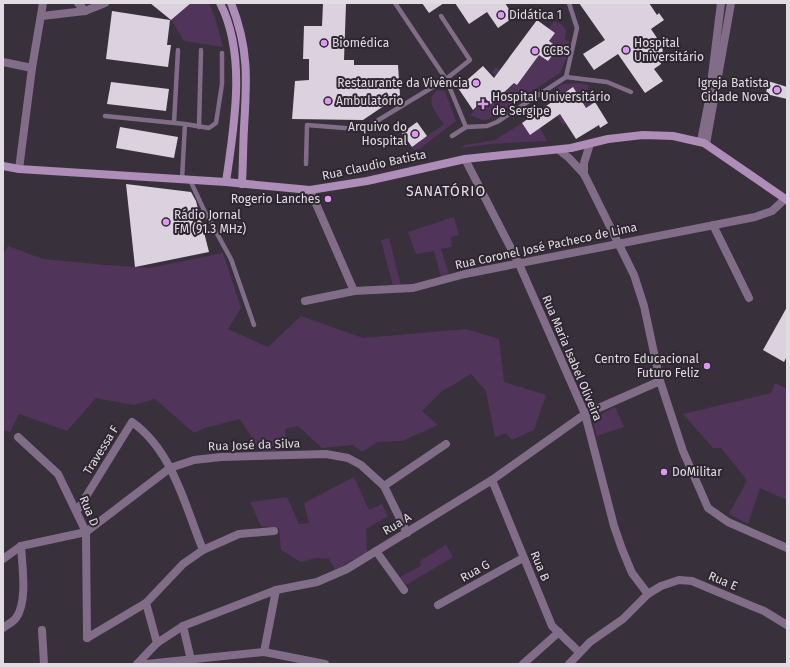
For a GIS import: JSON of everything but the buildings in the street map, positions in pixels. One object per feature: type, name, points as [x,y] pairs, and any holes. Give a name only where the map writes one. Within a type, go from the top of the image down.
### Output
[{"type":"main road","points":[[220,3],[231,38],[236,86],[234,119],[226,182]]},
{"type":"main road","points":[[231,3],[240,30],[246,64],[242,184]]},
{"type":"main road","name":"Rua Claudio Batista","points":[[3,166],[19,169],[226,182],[310,190],[360,183],[465,159],[559,150],[643,135],[673,136],[703,143]]},
{"type":"main road","points":[[703,143],[786,197]]},
{"type":"street","points":[[19,169],[32,68],[44,3]]},
{"type":"street","points":[[78,3],[85,11]]},
{"type":"street","points":[[42,16],[85,11],[105,3]]},
{"type":"street","points":[[703,143],[721,3]]},
{"type":"street","points":[[703,143],[731,3]]},
{"type":"street","points":[[3,62],[32,68]]},
{"type":"street","points":[[584,174],[584,163],[590,144]]},
{"type":"street","points":[[559,150],[570,158],[584,174],[640,289],[660,381],[683,451],[708,508],[728,522],[787,548]]},
{"type":"street","name":"Rua Maria Isabel Oliveira","points":[[465,159],[519,264],[585,414],[614,526],[622,549],[632,573],[648,594]]},
{"type":"street","points":[[310,190],[354,291]]},
{"type":"street","name":"Rua Coronel José Pacheco de Lima","points":[[305,301],[354,291],[413,288],[465,274],[713,225],[768,213],[776,208],[786,197]]},
{"type":"street","points":[[713,225],[748,298]]},
{"type":"street","name":"Rua A","points":[[137,664],[157,643],[183,626],[276,590],[332,576],[407,533],[492,480],[585,414],[660,381]]},
{"type":"street","name":"Travessa F","points":[[77,511],[132,422],[154,442],[170,468]]},
{"type":"street","name":"Rua D","points":[[18,437],[58,474],[86,532],[87,638],[146,603]]},
{"type":"street","points":[[384,486],[446,444]]},
{"type":"street","name":"Rua José da Silva","points":[[86,532],[170,468],[194,460],[326,454],[348,458],[356,462],[384,486],[407,533]]},
{"type":"street","points":[[170,468],[203,550]]},
{"type":"street","name":"Rua B","points":[[492,480],[552,626],[579,652]]},
{"type":"street","points":[[157,643],[146,603],[183,564],[203,550],[239,534],[274,531]]},
{"type":"street","points":[[3,559],[21,546],[86,532]]},
{"type":"street","points":[[3,628],[15,618],[20,609],[23,587],[21,546]]},
{"type":"street","points":[[376,551],[404,590]]},
{"type":"street","name":"Rua G","points":[[438,605],[523,558]]},
{"type":"street","name":"Rua E","points":[[569,664],[579,652],[596,638],[617,625],[648,594],[669,582],[679,580],[692,581],[764,611],[787,626]]},
{"type":"street","points":[[264,652],[276,590]]},
{"type":"street","points":[[183,626],[191,660]]},
{"type":"street","points":[[42,630],[44,664]]},
{"type":"street","points":[[523,664],[559,632]]},
{"type":"street","points":[[146,664],[264,652],[325,664]]},
{"type":"lane","points":[[395,3],[446,79],[466,127]]},
{"type":"lane","points":[[566,77],[577,28],[569,3]]},
{"type":"lane","points":[[306,164],[307,124],[357,129],[367,126],[446,79],[470,60],[441,16]]},
{"type":"lane","points":[[174,123],[178,50]]},
{"type":"lane","points":[[199,127],[201,50]]},
{"type":"lane","points":[[105,116],[185,124],[209,128],[214,126],[217,122],[222,84],[222,53]]},
{"type":"lane","points":[[452,136],[466,127],[482,127],[497,122],[566,77],[607,82],[631,92]]},
{"type":"lane","points":[[185,124],[186,180],[232,259],[254,325]]},
{"type":"shaded area","points":[[191,3],[209,3],[223,47],[184,41],[171,20]]},
{"type":"shaded area","points":[[554,21],[561,24],[565,28],[565,40],[569,41],[567,56],[560,73],[489,119],[482,120],[470,115],[485,98],[491,104],[506,90],[492,72],[496,67],[500,70],[499,72],[517,85],[539,55],[558,48],[549,41],[555,33],[549,28]]},
{"type":"shaded area","points":[[579,83],[589,85],[587,92],[597,95],[599,90],[601,94],[597,97],[598,100],[563,125],[557,116],[571,107],[557,87],[564,84]]},
{"type":"shaded area","points":[[438,90],[445,91],[456,121],[402,162],[414,152],[412,147],[444,124],[431,103],[434,94]]},
{"type":"shaded area","points":[[522,123],[530,135],[540,128],[547,141],[490,144],[461,148],[465,145],[495,140]]},
{"type":"shaded area","points":[[454,217],[459,235],[451,237],[452,247],[441,249],[449,274],[441,277],[434,251],[416,254],[408,232]]},
{"type":"shaded area","points":[[389,238],[401,286],[393,286],[381,240]]},
{"type":"shaded area","points":[[8,246],[43,259],[149,268],[223,253],[241,308],[228,329],[268,347],[301,316],[363,338],[466,329],[499,339],[504,382],[546,395],[534,430],[512,440],[506,433],[495,437],[486,391],[471,374],[441,392],[422,411],[438,425],[402,441],[378,442],[362,452],[353,445],[322,448],[298,426],[285,429],[287,450],[261,452],[240,419],[205,428],[194,433],[155,399],[134,405],[96,398],[67,431],[19,414],[10,432],[3,430],[3,254]]},
{"type":"shaded area","points":[[775,383],[787,389],[787,500],[760,488],[748,524],[729,514],[747,480],[721,448],[713,448],[683,414],[771,393]]},
{"type":"shaded area","points":[[615,407],[624,427],[597,436],[592,419]]},
{"type":"shaded area","points":[[354,477],[369,510],[382,504],[388,516],[366,529],[367,552],[335,570],[329,559],[316,558],[301,562],[281,550],[279,528],[261,526],[250,502],[287,497],[299,524],[309,523],[304,503]]},
{"type":"shaded area","points":[[446,545],[453,557],[406,585],[400,577],[421,566],[420,561]]},
{"type":"place","name":"Didática 1","points":[[501,15]]},
{"type":"place","name":"Biomédica","points":[[324,43]]},
{"type":"place","name":"Hospital Universitário","points":[[626,50]]},
{"type":"place","name":"CCBS","points":[[535,51]]},
{"type":"place","name":"Restaurante da Vivência","points":[[476,83]]},
{"type":"place","name":"Igreja Batista Cidade Nova","points":[[777,90]]},
{"type":"place","name":"Ambulatório","points":[[328,101]]},
{"type":"place","name":"Hospital Universitário de Sergipe","points":[[483,104]]},
{"type":"place","name":"Arquivo do Hospital","points":[[415,134]]},
{"type":"place","name":"Rogerio Lanches","points":[[328,199]]},
{"type":"place","name":"Rádio Jornal FM (91.3 MHz)","points":[[166,222]]},
{"type":"place","name":"Centro Educacional Futuro Feliz","points":[[707,366]]},
{"type":"place","name":"DoMilitar","points":[[664,472]]},
{"type":"district","name":"SANATÓRIO","points":[[446,191]]}]
